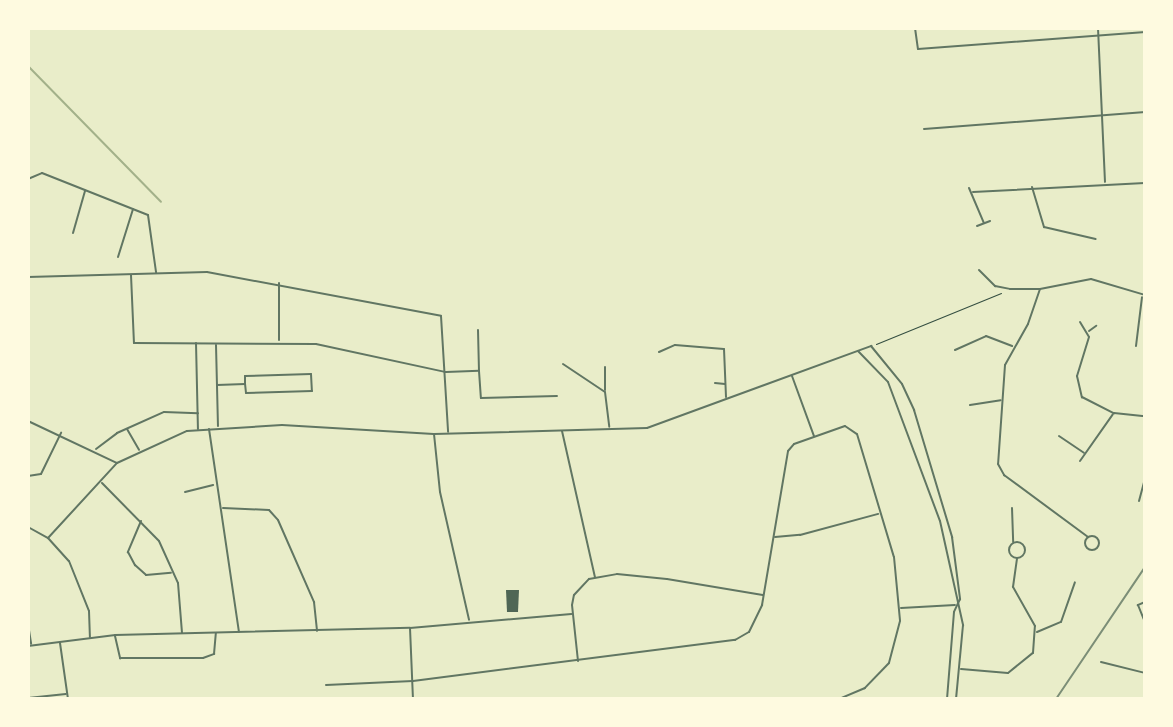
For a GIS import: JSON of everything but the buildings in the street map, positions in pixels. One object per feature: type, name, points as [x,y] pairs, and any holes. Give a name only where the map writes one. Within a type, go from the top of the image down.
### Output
[{"type":"street","points":[[915,28],[918,49],[1145,32]]},
{"type":"street","points":[[1098,28],[1105,115],[1105,184]]},
{"type":"street","points":[[924,129],[1145,112]]},
{"type":"street","points":[[28,179],[42,173],[148,215],[156,273]]},
{"type":"street","points":[[973,192],[1032,185],[1145,183]]},
{"type":"street","points":[[1032,185],[1044,227],[1093,238],[1093,233]]},
{"type":"street","points":[[969,188],[984,223]]},
{"type":"street","points":[[73,233],[86,190]]},
{"type":"street","points":[[118,257],[133,208]]},
{"type":"street","points":[[977,226],[990,221]]},
{"type":"street","points":[[979,270],[995,286],[1010,289],[1040,289],[1091,279],[1144,296],[1136,346]]},
{"type":"street","points":[[28,277],[207,272],[279,283],[441,316],[448,433]]},
{"type":"street","points":[[131,274],[134,343],[279,341],[356,351],[446,372],[479,371]]},
{"type":"street","points":[[279,283],[279,341]]},
{"type":"street","points":[[1040,289],[1005,365],[1000,470],[1088,537]]},
{"type":"street","points":[[1080,322],[1088,332]]},
{"type":"street","points":[[1096,326],[1088,332],[1078,389],[1088,402],[1114,413],[1145,416]]},
{"type":"street","points":[[478,330],[481,398],[557,396]]},
{"type":"street","points":[[955,350],[986,336],[1013,346]]},
{"type":"street","points":[[216,342],[218,428]]},
{"type":"street","points":[[196,343],[198,430]]},
{"type":"street","points":[[659,352],[675,345],[724,349],[726,399]]},
{"type":"street","points":[[48,538],[117,463],[139,450],[198,430],[331,426],[434,434],[652,427],[871,346],[902,384],[914,410],[952,537],[960,585],[947,699]]},
{"type":"street","points":[[857,350],[888,382],[910,432],[940,521],[956,605],[963,625],[956,699]]},
{"type":"street","points":[[563,364],[605,392]]},
{"type":"street","points":[[605,367],[609,428]]},
{"type":"street","points":[[311,374],[312,391],[246,393],[245,384],[245,376],[311,374]]},
{"type":"street","points":[[791,374],[814,436]]},
{"type":"street","points":[[715,383],[726,384]]},
{"type":"street","points":[[217,385],[245,384]]},
{"type":"street","points":[[970,405],[1002,400]]},
{"type":"street","points":[[96,449],[126,429],[164,412],[198,413]]},
{"type":"street","points":[[1080,461],[1114,413]]},
{"type":"street","points":[[28,421],[96,449],[117,463]]},
{"type":"street","points":[[326,685],[413,681],[735,640],[757,622],[788,451],[814,436],[845,426],[855,430],[894,557],[900,608],[889,663],[865,688],[839,699]]},
{"type":"street","points":[[209,428],[214,485],[222,508],[239,633]]},
{"type":"street","points":[[126,429],[139,450]]},
{"type":"street","points":[[562,430],[596,577]]},
{"type":"street","points":[[28,476],[41,474],[61,433]]},
{"type":"street","points":[[434,434],[440,492],[469,622]]},
{"type":"street","points":[[1059,436],[1085,454]]},
{"type":"street","points":[[1139,501],[1145,479]]},
{"type":"street","points":[[101,482],[159,541],[173,572],[182,635]]},
{"type":"street","points":[[185,492],[214,485]]},
{"type":"street","points":[[222,508],[269,510],[278,520],[314,602],[317,631]]},
{"type":"street","points":[[1012,508],[1013,544],[1010,552],[1017,558]]},
{"type":"street","points":[[774,537],[800,535],[880,513]]},
{"type":"street","points":[[141,520],[128,552],[135,565],[146,575],[173,572]]},
{"type":"street","points":[[28,527],[48,538],[69,561],[82,587],[90,639]]},
{"type":"street","points":[[960,668],[1015,670],[1033,653],[1036,632],[1013,587],[1017,558],[1024,547],[1013,544]]},
{"type":"street","points":[[578,661],[571,614],[581,583],[596,577],[667,579],[764,595]]},
{"type":"street","points":[[1036,632],[1061,622],[1075,582]]},
{"type":"street","points":[[1145,602],[1138,605],[1145,622]]},
{"type":"street","points":[[900,608],[956,605]]},
{"type":"street","points":[[28,624],[30,645],[115,635],[410,628],[571,614]]},
{"type":"street","points":[[410,628],[413,699]]},
{"type":"street","points":[[115,635],[120,658],[203,658],[214,654],[216,632]]},
{"type":"street","points":[[28,698],[67,697],[59,642]]},
{"type":"street","points":[[1101,662],[1145,673]]},
{"type":"path","points":[[871,346],[1010,289]]},
{"type":"waterway","points":[[28,66],[161,202]]},
{"type":"railway","points":[[1056,699],[1145,567]]}]
